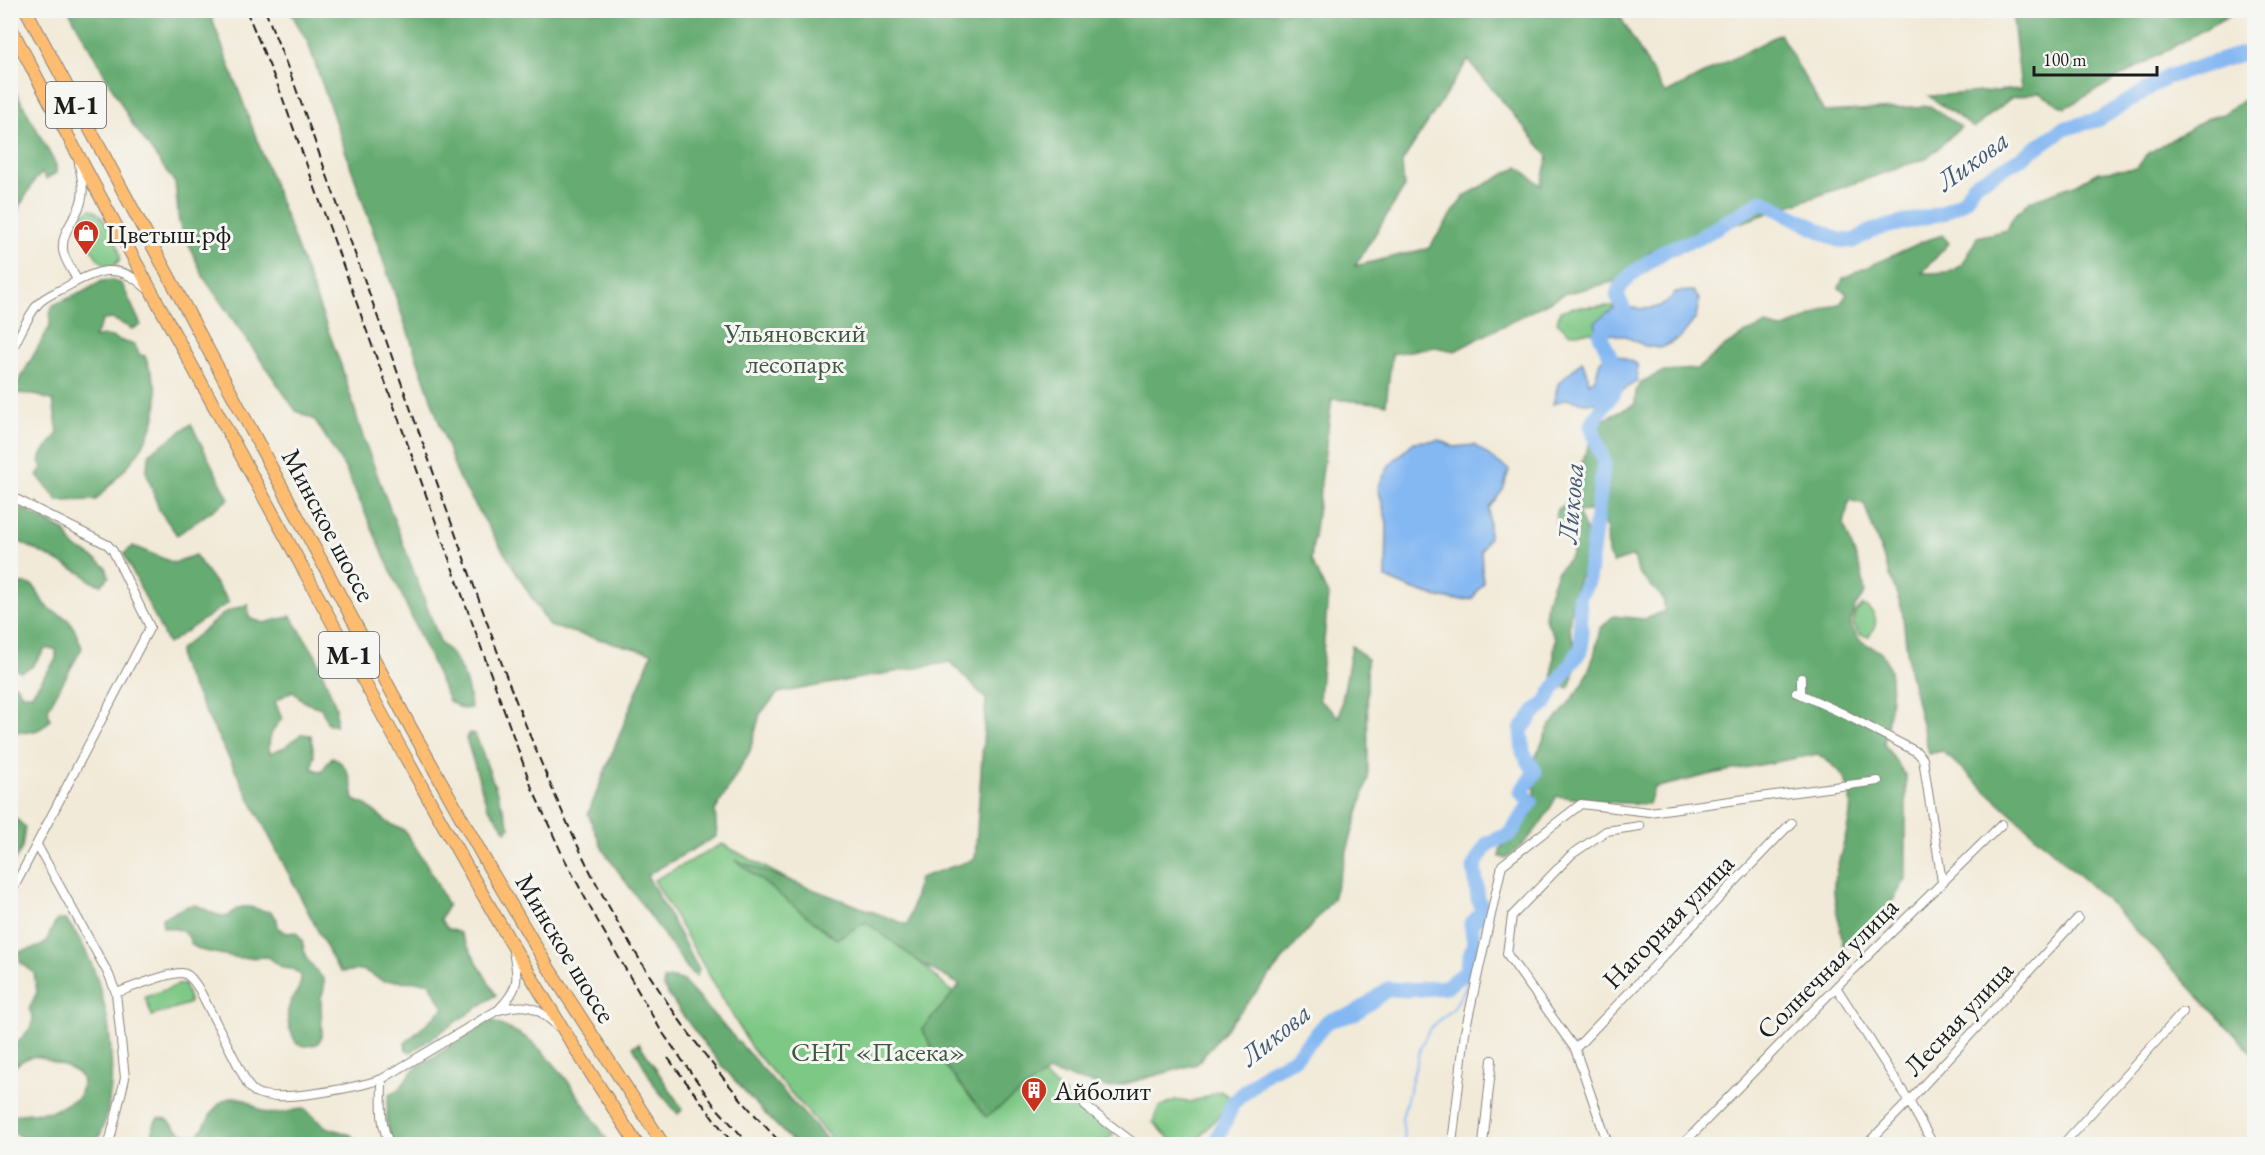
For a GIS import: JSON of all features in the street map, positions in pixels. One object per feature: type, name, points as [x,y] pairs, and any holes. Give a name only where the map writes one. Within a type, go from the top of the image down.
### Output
[{"type":"highway","name":"Минское шоссе","points":[[26,10],[411,728],[484,859],[554,976],[663,1144]]},
{"type":"highway","name":"Минское шоссе","points":[[10,26],[153,295],[450,839],[565,1033],[637,1144]]},
{"type":"street","points":[[77,280],[64,256],[63,244],[73,216],[82,200],[83,185],[78,156]]},
{"type":"street","points":[[10,353],[35,309],[47,297],[77,280],[103,271],[115,270],[131,275],[153,295]]},
{"type":"street","points":[[10,496],[108,545],[150,627],[10,895]]},
{"type":"street","points":[[1801,678],[1798,693],[1906,746],[1917,752],[1923,759],[1942,882]]},
{"type":"street","points":[[1452,1144],[1465,1032],[1502,865],[1581,804],[1649,812],[1878,781]]},
{"type":"street","name":"Нагорная улица","points":[[1575,1049],[1791,823]]},
{"type":"street","name":"Солнечная улица","points":[[1683,1144],[1836,987],[2002,824]]},
{"type":"street","points":[[1608,1144],[1575,1049],[1507,954],[1512,916],[1571,855],[1606,831],[1640,826]]},
{"type":"street","points":[[37,845],[109,975],[116,993],[125,1078],[109,1144]]},
{"type":"street","name":"Лесная улица","points":[[1867,1144],[1910,1101],[2078,918]]},
{"type":"street","points":[[116,993],[183,973],[192,978],[200,989],[248,1085],[255,1092],[280,1096],[317,1093],[382,1079],[496,1011],[508,1000],[516,987],[516,967],[507,937]]},
{"type":"street","points":[[1836,987],[1910,1101],[1933,1144]]},
{"type":"street","points":[[496,1011],[515,1005],[532,1007],[548,1017],[565,1033]]},
{"type":"street","points":[[2063,1144],[2183,1012]]},
{"type":"street","points":[[1483,1144],[1492,1060]]},
{"type":"street","points":[[382,1079],[382,1117],[384,1132],[390,1144]]},
{"type":"street","points":[[1084,1106],[1135,1144]]},
{"type":"green space","points":[[2012,10],[2237,11],[2065,108],[2039,93],[2011,98],[1974,128],[1929,96],[2021,89]]},
{"type":"green space","points":[[69,11],[209,11],[341,365],[364,440],[441,644],[453,656],[462,672],[471,708],[462,709],[449,701],[345,468],[315,420],[296,411],[204,278],[179,223],[175,183],[133,125]]},
{"type":"green space","name":"Ульяновский лесопарк","points":[[290,11],[1617,11],[1665,94],[1780,34],[1824,112],[1930,106],[1961,127],[1927,158],[1650,252],[1621,280],[1564,294],[1455,351],[1435,347],[1392,354],[1386,404],[1332,399],[1311,560],[1328,595],[1319,700],[1339,717],[1352,646],[1367,659],[1368,779],[1333,899],[1197,1064],[1110,1088],[1048,1072],[986,1117],[935,1053],[922,1029],[960,985],[922,964],[866,922],[836,939],[735,860],[908,925],[919,878],[975,859],[986,699],[950,662],[778,693],[760,714],[750,751],[715,811],[717,836],[647,875],[699,970],[696,976],[690,972],[603,850],[588,814],[652,653],[549,626],[458,477],[308,43]],"holes":[[[1468,60],[1548,156],[1541,185],[1518,167],[1464,196],[1429,248],[1355,266],[1404,188],[1402,162]]]},
{"type":"green space","points":[[11,83],[56,165],[56,173],[46,179],[42,173],[35,180],[11,221]]},
{"type":"green space","points":[[2254,93],[2254,1055],[2114,907],[1942,751],[1929,754],[1909,669],[1902,609],[1864,504],[1849,500],[1844,525],[1862,574],[1865,593],[1855,607],[1850,624],[1860,640],[1878,651],[1886,660],[1891,679],[1891,702],[1884,744],[1906,776],[1906,879],[1876,928],[1843,948],[1834,898],[1834,884],[1848,827],[1850,798],[1847,785],[1840,772],[1818,754],[1717,773],[1654,788],[1649,804],[1601,802],[1557,796],[1529,838],[1506,858],[1500,857],[1500,849],[1530,816],[1535,804],[1533,763],[1550,725],[1583,684],[1594,656],[1600,629],[1613,616],[1645,619],[1665,611],[1663,598],[1638,572],[1634,556],[1613,563],[1608,554],[1607,530],[1597,510],[1578,512],[1591,542],[1596,573],[1580,576],[1573,595],[1569,626],[1574,644],[1576,667],[1569,688],[1552,685],[1555,638],[1545,618],[1547,600],[1557,572],[1572,555],[1571,543],[1558,528],[1557,509],[1571,501],[1571,487],[1599,422],[1635,404],[1636,390],[1641,382],[1664,371],[1697,369],[1725,346],[1746,333],[1766,325],[1781,329],[1841,303],[1847,294],[1839,288],[1843,278],[1924,241],[1942,235],[1949,243],[1922,273],[1945,272],[1958,268],[1967,257],[1977,237],[2007,230],[2013,217],[2030,201],[2077,184],[2098,172],[2137,168],[2147,154],[2206,119],[2223,114]]},
{"type":"green space","points":[[91,209],[106,223],[118,247],[120,259],[113,265],[106,265],[100,260],[84,232],[82,215]]},
{"type":"green space","points":[[112,280],[122,284],[141,325],[132,329],[113,319],[103,320],[94,338],[106,336],[134,344],[140,355],[145,356],[157,391],[156,412],[146,441],[128,466],[96,500],[58,501],[37,475],[42,468],[39,461],[44,451],[58,433],[53,401],[33,394],[12,393],[50,326],[53,305],[102,281]]},
{"type":"green space","points":[[1617,306],[1596,322],[1597,332],[1569,333],[1557,322],[1560,311],[1574,307]]},
{"type":"green space","points":[[191,424],[229,499],[177,535],[159,510],[146,471],[150,453]]},
{"type":"green space","points":[[11,503],[64,530],[75,548],[85,552],[106,567],[109,577],[101,585],[91,581],[83,574],[12,538]]},
{"type":"green space","points":[[133,546],[174,563],[195,555],[229,602],[168,644],[124,554]]},
{"type":"green space","points":[[22,583],[34,586],[44,604],[70,622],[82,648],[48,709],[50,720],[42,728],[28,732],[11,730],[11,719],[16,710],[11,706],[11,684],[16,685],[22,694],[32,694],[56,659],[56,649],[45,649],[32,667],[21,672],[11,668],[11,584]]},
{"type":"green space","points":[[248,604],[249,618],[264,623],[291,616],[316,656],[336,707],[336,726],[328,724],[321,708],[306,703],[292,691],[275,701],[282,719],[271,734],[270,753],[285,747],[301,734],[311,735],[314,756],[312,768],[321,772],[332,757],[338,760],[349,775],[354,800],[366,805],[390,824],[404,830],[429,868],[448,906],[440,919],[447,928],[460,933],[496,995],[411,1052],[406,1050],[405,1043],[444,1008],[429,982],[383,981],[363,970],[341,972],[180,663],[179,650],[226,612]]},
{"type":"green space","points":[[1863,605],[1872,612],[1875,619],[1869,636],[1860,635],[1853,624],[1855,613]]},
{"type":"green space","points":[[469,733],[474,734],[478,741],[510,827],[506,831],[487,806],[466,738]]},
{"type":"green space","points":[[11,814],[25,827],[22,848],[11,867]]},
{"type":"green space","name":"СНТ «Пасека»","points":[[722,844],[866,922],[884,929],[1034,1068],[1114,1135],[1101,1144],[836,1144],[752,1049],[654,880]]},
{"type":"green space","points":[[196,905],[224,916],[229,916],[244,907],[271,912],[277,919],[278,928],[287,933],[296,932],[302,940],[306,958],[324,980],[321,998],[322,1037],[317,1044],[306,1046],[297,1044],[289,1026],[289,1007],[300,985],[301,975],[292,969],[283,968],[268,957],[239,958],[200,950],[192,945],[188,936],[181,930],[163,927],[162,918],[187,906]]},
{"type":"green space","points":[[57,920],[66,920],[81,942],[103,998],[109,1029],[110,1091],[105,1120],[96,1144],[46,1144],[21,1137],[11,1131],[11,1115],[53,1111],[78,1098],[81,1090],[81,1079],[76,1072],[42,1058],[28,1058],[11,1070],[11,1050],[32,1026],[33,1017],[29,1009],[37,992],[34,973],[20,962],[19,952],[45,943]]},
{"type":"green space","points":[[664,979],[682,980],[831,1144],[795,1144],[758,1107],[693,1030],[663,987]]},
{"type":"green space","points":[[184,983],[190,1003],[152,1016],[145,997]]},
{"type":"green space","points":[[492,1020],[528,1039],[544,1053],[574,1090],[610,1144],[394,1144],[387,1120],[389,1095],[401,1087],[414,1069]]},
{"type":"green space","points":[[639,1043],[682,1110],[678,1114],[656,1088],[633,1046]]},
{"type":"green space","points":[[1220,1091],[1230,1097],[1226,1107],[1194,1144],[1175,1144],[1153,1122],[1159,1107],[1175,1100],[1189,1102]]},
{"type":"green space","points":[[234,1097],[244,1099],[267,1113],[277,1114],[305,1109],[326,1127],[351,1135],[360,1144],[158,1144],[153,1134],[153,1125],[158,1118],[167,1119],[184,1133],[198,1135],[217,1106]]},
{"type":"water","points":[[1693,291],[1699,299],[1696,318],[1680,338],[1661,348],[1645,346],[1625,336],[1597,332],[1595,322],[1617,306],[1641,309],[1657,307],[1670,299],[1675,292]]},
{"type":"water","points":[[1612,353],[1637,364],[1637,381],[1619,393],[1612,403],[1586,403],[1566,399],[1553,404],[1558,384],[1582,361],[1589,383],[1595,379],[1600,361]]},
{"type":"water","points":[[1440,440],[1454,447],[1474,445],[1509,470],[1503,490],[1489,508],[1489,537],[1481,551],[1483,583],[1472,599],[1439,597],[1386,578],[1387,523],[1378,487],[1390,464],[1414,442]]},
{"type":"waterway","name":"Ликова","points":[[1215,1144],[1233,1103],[1267,1072],[1294,1059],[1328,1021],[1354,1014],[1388,989],[1446,987],[1465,972],[1474,943],[1471,924],[1484,911],[1478,899],[1474,866],[1487,844],[1510,834],[1531,802],[1521,792],[1535,772],[1523,752],[1521,730],[1535,711],[1545,704],[1582,648],[1579,598],[1588,581],[1604,463],[1591,425],[1615,390],[1612,360],[1600,335],[1611,320],[1627,316],[1617,295],[1620,287],[1632,274],[1666,250],[1697,239],[1762,201],[1838,240],[1853,241],[1873,230],[1943,213],[1965,200],[1973,185],[2023,157],[2063,129],[2100,119],[2167,77],[2248,52],[2254,48]]},
{"type":"waterway","points":[[1405,1144],[1402,1118],[1421,1046],[1430,1028],[1453,1009],[1466,987],[1465,972]]},
{"type":"railway","points":[[246,10],[280,91],[532,788],[562,854],[592,911],[660,1029],[714,1105],[749,1144]]},
{"type":"railway","points":[[265,10],[295,86],[508,681],[569,826],[611,910],[677,1016],[727,1082],[782,1144]]},
{"type":"railway","points":[[668,1058],[733,1144]]},
{"type":"place","name":"Цветыш.рф","points":[[86,256]]},
{"type":"place","name":"Айболит","points":[[1034,1113]]}]
